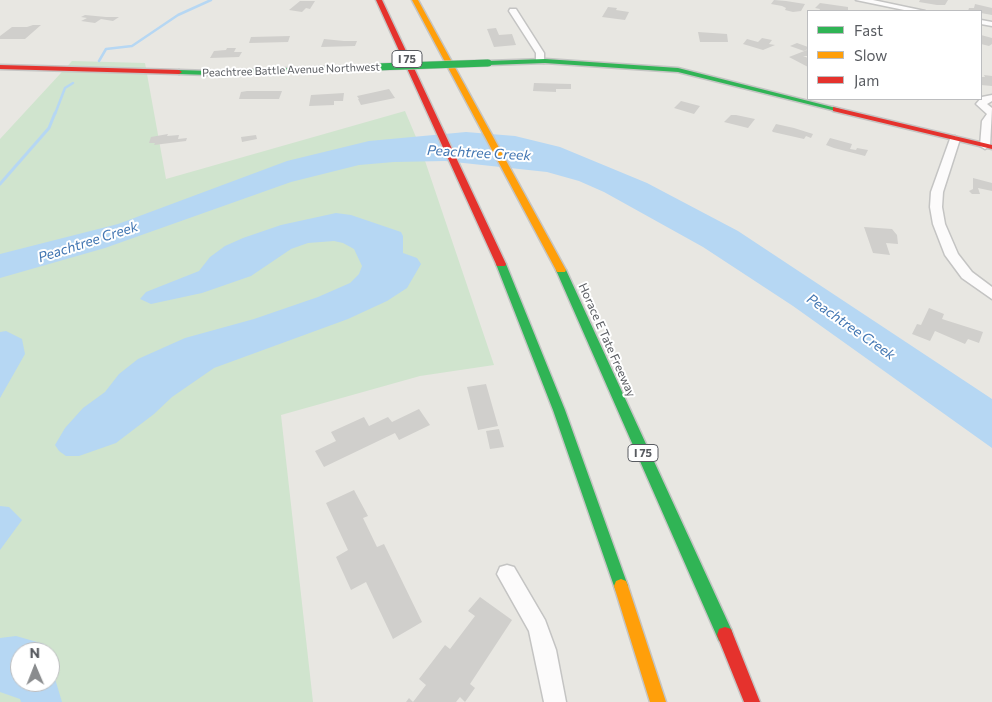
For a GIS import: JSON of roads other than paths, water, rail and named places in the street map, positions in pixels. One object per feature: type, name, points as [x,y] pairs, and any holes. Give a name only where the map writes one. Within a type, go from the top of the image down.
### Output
[{"type":"main road","name":"I 75","points":[[379,0],[507,278],[559,410],[629,610],[658,702]]},
{"type":"main road","name":"Horace E Tate Freeway","points":[[416,0],[558,264],[710,600],[752,702]]},
{"type":"main road","name":"Peachtree Battle Avenue Northwest","points":[[0,67],[210,73],[541,62],[678,70],[988,146]]},
{"type":"street","points":[[860,0],[895,3],[918,10]]},
{"type":"street","points":[[513,11],[540,53],[541,62]]},
{"type":"street","points":[[988,146],[987,121],[992,113],[981,104],[985,100],[992,98]]},
{"type":"street","points":[[955,139],[937,192],[936,207],[939,224],[952,255],[967,275],[992,294]]},
{"type":"street","points":[[507,574],[538,627],[545,650],[555,702]]},
{"type":"water","name":"Peachtree Creek","points":[[466,132],[515,136],[560,147],[647,183],[738,231],[992,399],[992,448],[793,306],[703,247],[604,192],[579,181],[547,172],[445,161],[359,165],[291,182],[105,248],[0,278],[0,254],[118,224],[287,161],[369,141]]},
{"type":"water","points":[[336,213],[351,215],[401,232],[403,236],[403,253],[417,258],[421,264],[407,288],[387,301],[348,319],[214,368],[172,397],[154,414],[116,443],[79,456],[66,456],[59,451],[55,445],[65,428],[83,408],[105,392],[119,374],[138,359],[185,338],[254,319],[318,297],[350,283],[359,274],[362,266],[354,249],[343,243],[334,241],[308,243],[291,249],[251,276],[202,293],[151,304],[140,299],[146,292],[199,271],[210,257],[225,246],[243,238],[281,225]]},
{"type":"water","points":[[6,331],[22,339],[25,354],[0,398],[0,332]]},
{"type":"water","points":[[0,506],[9,507],[22,520],[0,550]]},
{"type":"water","points":[[16,636],[37,642],[10,642],[10,692],[59,692],[62,702],[21,702],[20,699],[0,692],[0,638]]},
{"type":"waterway","points":[[99,61],[106,49],[132,46],[178,15],[211,0]]},
{"type":"waterway","points":[[55,114],[65,88],[73,83]]},
{"type":"waterway","points":[[0,184],[49,128],[55,113]]}]
